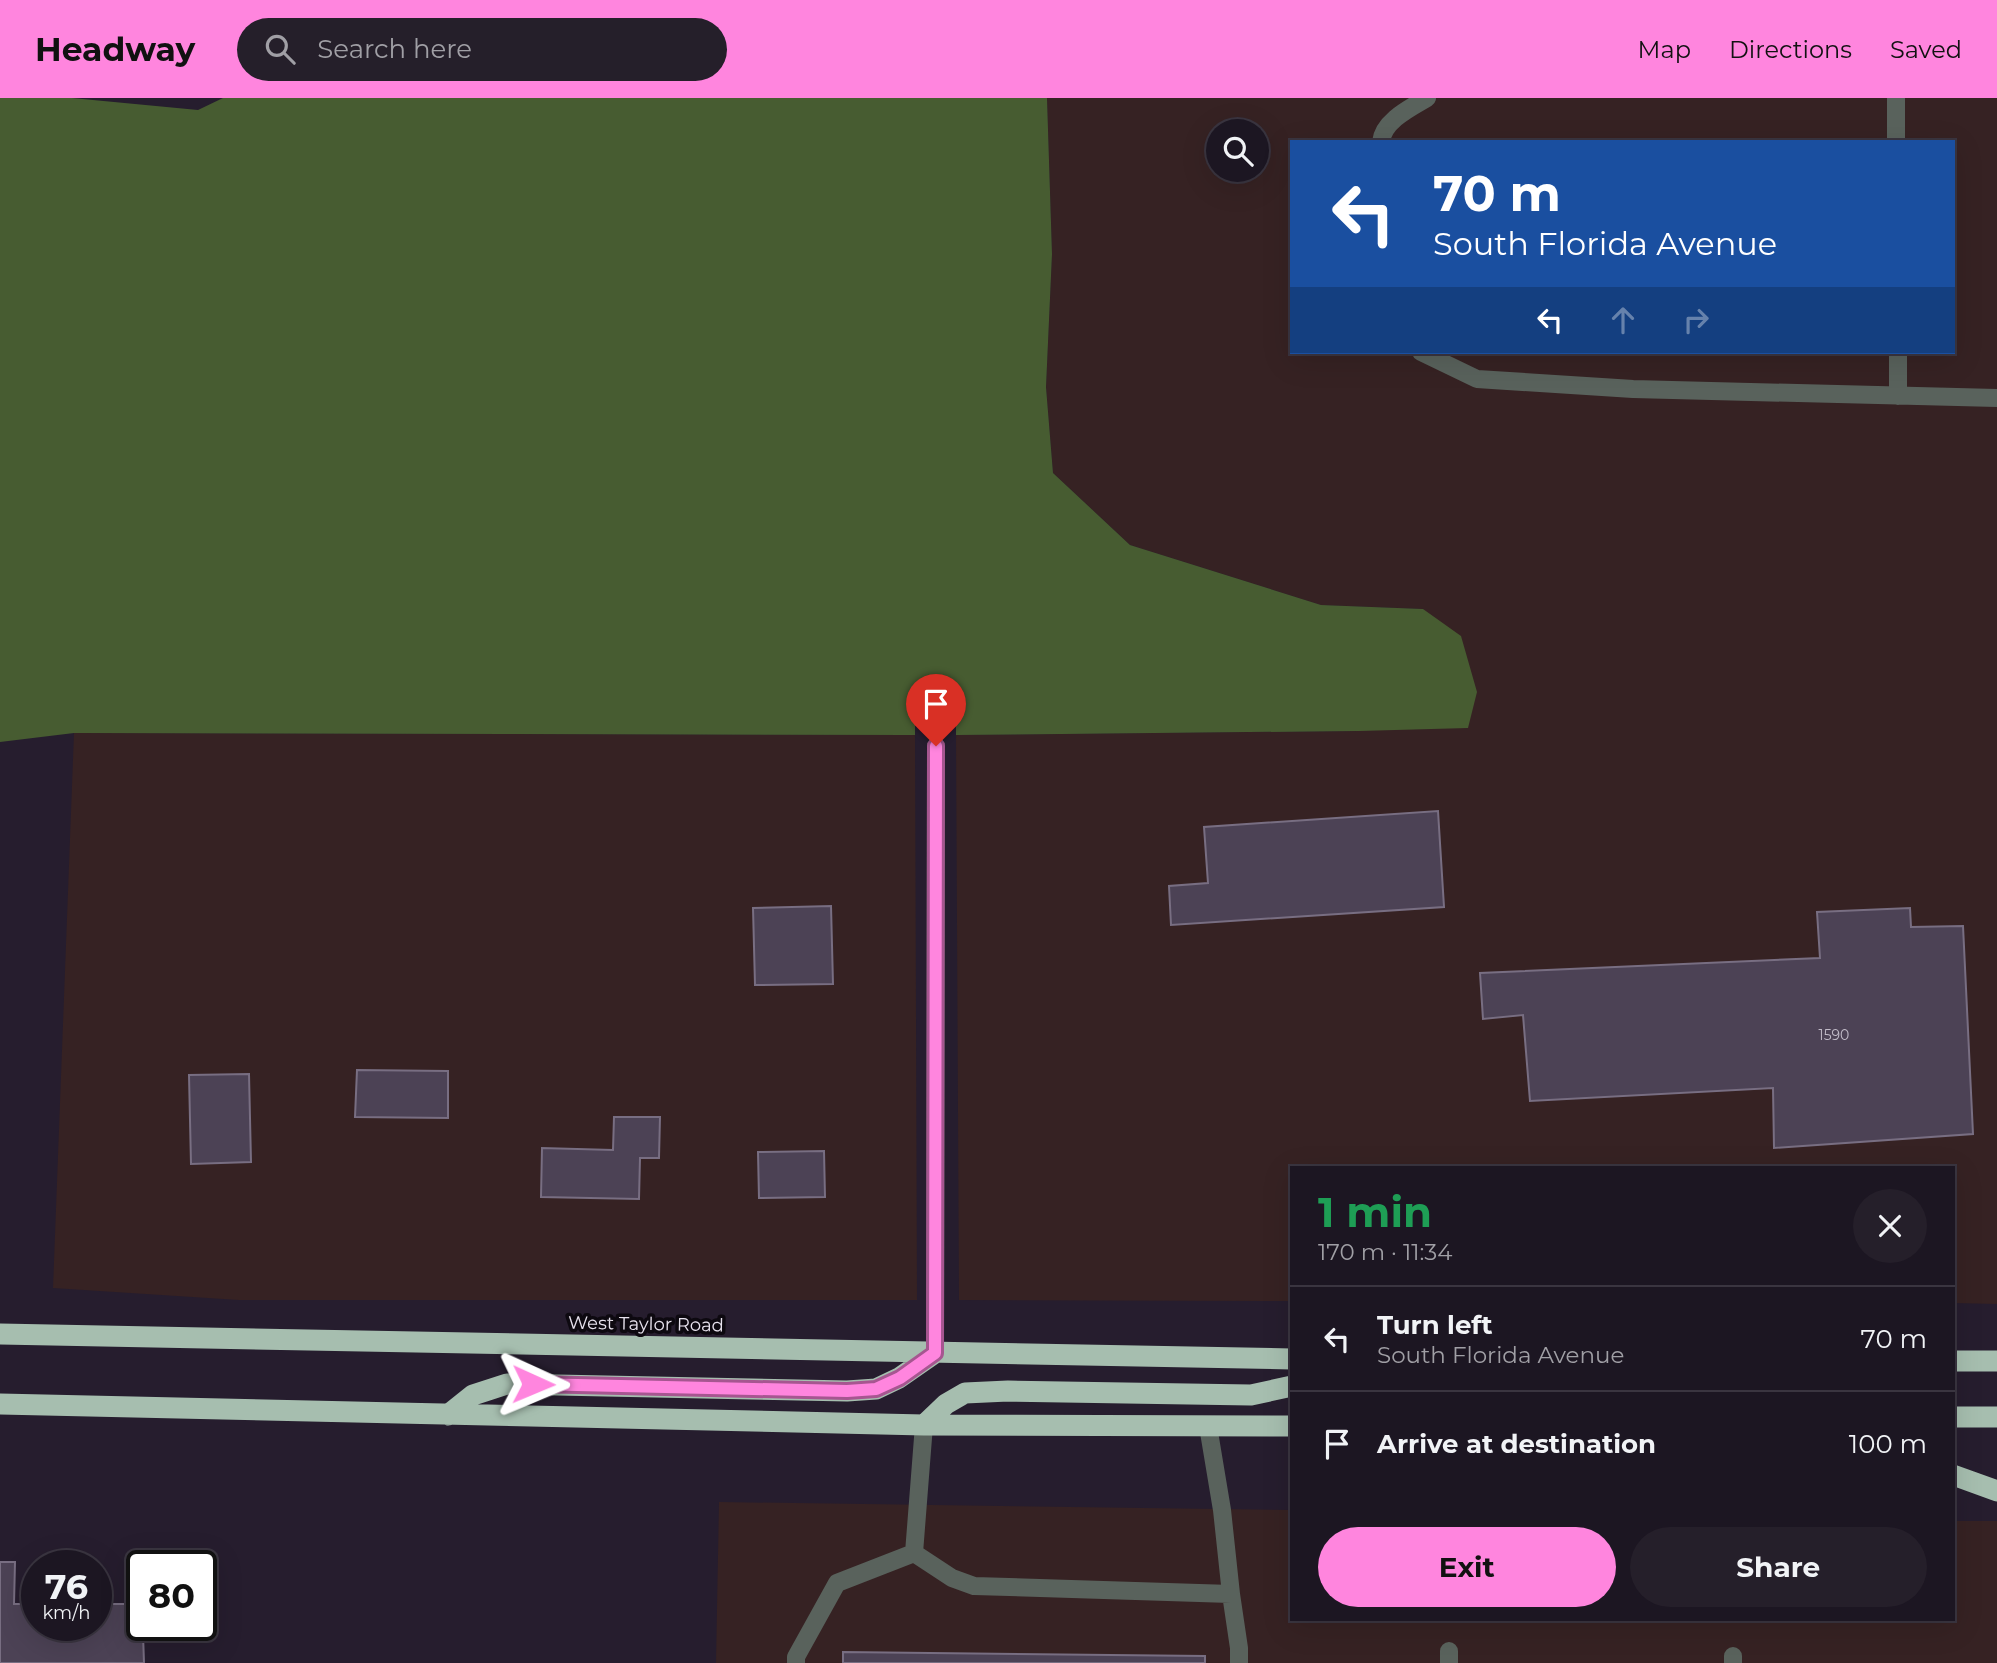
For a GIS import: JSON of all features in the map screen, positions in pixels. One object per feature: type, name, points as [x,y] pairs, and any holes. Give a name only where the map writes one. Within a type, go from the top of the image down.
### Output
[{"type":"highway","name":"West Taylor Road","points":[[0,1334],[1290,1359]]},
{"type":"highway","points":[[448,1415],[473,1395],[507,1384],[847,1391],[876,1389],[900,1378],[935,1353]]},
{"type":"highway","points":[[1955,1361],[1997,1361]]},
{"type":"highway","points":[[924,1425],[946,1404],[965,1393],[1008,1391],[1251,1395],[1290,1386]]},
{"type":"highway","points":[[0,1405],[924,1425],[1290,1426]]},
{"type":"highway","points":[[1955,1417],[1997,1417]]},
{"type":"highway","points":[[1955,1476],[1997,1491]]},
{"type":"street","points":[[1381,140],[1381,136],[1400,114],[1427,98]]},
{"type":"street","points":[[1896,98],[1896,140]]},
{"type":"street","points":[[1425,354],[1477,379],[1633,389],[1997,398]]},
{"type":"street","points":[[1898,354],[1898,396]]},
{"type":"street","points":[[935,1353],[936,746]]},
{"type":"street","points":[[914,1553],[924,1425]]},
{"type":"street","points":[[1208,1426],[1222,1510],[1239,1663]]},
{"type":"street","points":[[914,1553],[951,1578],[974,1586],[1231,1594]]},
{"type":"street","points":[[796,1663],[796,1657],[837,1583],[914,1553]]},
{"type":"shaded area","points":[[1047,98],[1997,98],[1997,1304],[1955,1303],[1955,1166],[1290,1166],[1290,1301],[959,1300],[956,735],[1359,731],[1424,609],[1321,605],[1130,545],[1053,473],[1046,387],[1052,254]]},
{"type":"shaded area","points":[[74,733],[915,735],[917,1300],[239,1300],[53,1288]]},
{"type":"shaded area","points":[[719,1502],[1290,1510],[1290,1621],[1955,1621],[1955,1521],[1997,1521],[1997,1663],[716,1663]]},
{"type":"green space","points":[[0,98],[72,98],[198,110],[223,98],[1047,98],[1052,254],[1046,387],[1053,473],[1130,545],[1321,605],[1423,609],[1461,636],[1477,692],[1468,728],[956,735],[956,723],[915,723],[915,735],[74,733],[0,742]]},
{"type":"building","points":[[1438,811],[1444,907],[1171,925],[1169,886],[1208,883],[1204,827]]},
{"type":"building","points":[[831,906],[833,984],[755,985],[753,908]]},
{"type":"building","points":[[1910,908],[1911,927],[1963,926],[1973,1134],[1774,1148],[1773,1088],[1530,1101],[1523,1015],[1483,1019],[1480,973],[1820,958],[1817,912]]},
{"type":"building","points":[[357,1070],[448,1071],[448,1118],[355,1117]]},
{"type":"building","points":[[249,1074],[251,1162],[191,1164],[189,1075]]},
{"type":"building","points":[[614,1117],[660,1117],[659,1158],[640,1158],[639,1199],[541,1197],[542,1148],[613,1150]]},
{"type":"building","points":[[824,1151],[825,1197],[759,1198],[758,1152]]},
{"type":"building","points":[[0,1562],[15,1562],[14,1604],[21,1604],[21,1641],[112,1641],[112,1604],[126,1604],[126,1641],[143,1641],[144,1663],[0,1663]]},
{"type":"building","points":[[843,1652],[1205,1656],[1205,1663],[843,1663]]},
{"type":"route","points":[[533,1384],[847,1391],[876,1389],[900,1378],[935,1353],[936,746]]}]
